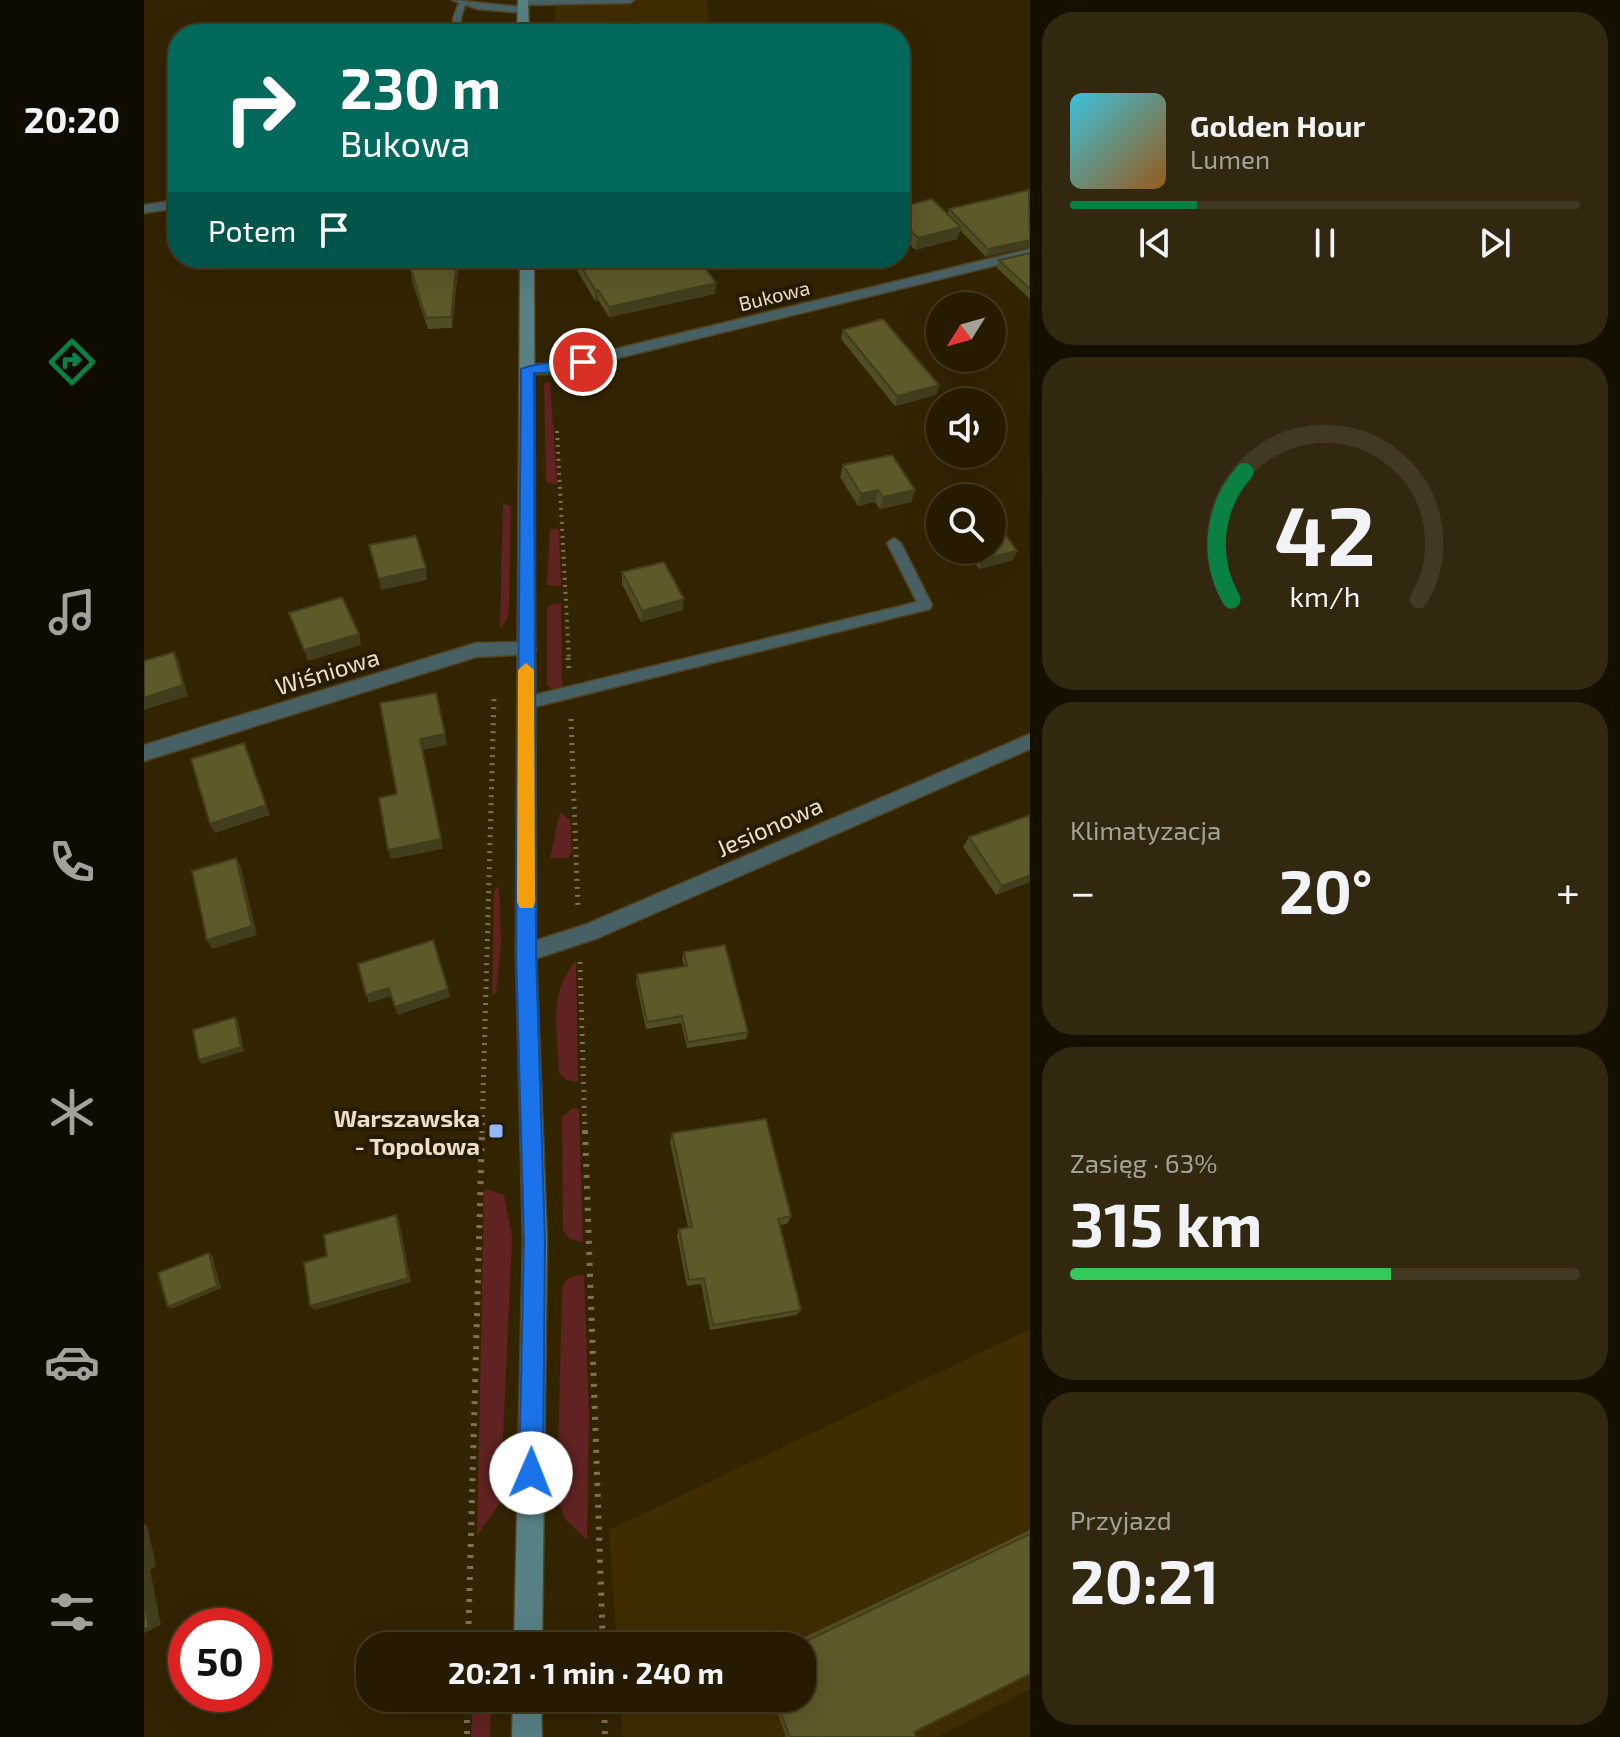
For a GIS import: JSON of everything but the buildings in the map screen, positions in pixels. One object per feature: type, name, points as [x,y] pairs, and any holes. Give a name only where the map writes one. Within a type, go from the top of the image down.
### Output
[{"type":"main road","points":[[527,268],[526,953],[535,1241],[528,1632]]},
{"type":"main road","points":[[527,1712],[527,1737]]},
{"type":"street","points":[[459,1],[477,6],[523,4]]},
{"type":"street","points":[[144,209],[168,205]]},
{"type":"street","name":"Bukowa","points":[[527,369],[553,369],[1030,253]]},
{"type":"street","name":"Wiśniowa","points":[[144,753],[476,650],[527,649]]},
{"type":"street","name":"Jesionowa","points":[[526,953],[591,932],[1030,741]]},
{"type":"lane","points":[[523,4],[630,0]]},
{"type":"lane","points":[[457,24],[459,1]]},
{"type":"lane","points":[[526,703],[925,605],[894,543]]},
{"type":"path","points":[[468,1632],[495,649]]},
{"type":"path","points":[[467,1712],[467,1737]]},
{"type":"path","points":[[604,1712],[605,1737]]},
{"type":"shaded area","points":[[554,0],[706,0],[710,24],[555,24]]},
{"type":"shaded area","points":[[550,381],[557,485],[546,482],[544,384]]},
{"type":"shaded area","points":[[503,503],[511,506],[509,602],[508,617],[500,630]]},
{"type":"shaded area","points":[[550,529],[559,529],[561,586],[547,585]]},
{"type":"shaded area","points":[[552,604],[561,604],[562,689],[547,685],[547,608]]},
{"type":"shaded area","points":[[560,812],[570,820],[572,852],[568,858],[550,858]]},
{"type":"shaded area","points":[[499,886],[501,943],[496,993],[492,995],[494,891]]},
{"type":"shaded area","points":[[576,961],[578,1082],[567,1080],[559,1073],[556,1029],[561,986]]},
{"type":"shaded area","points":[[573,1108],[579,1109],[583,1242],[570,1239],[563,1230],[562,1117]]},
{"type":"shaded area","points":[[487,1189],[504,1195],[512,1237],[500,1503],[477,1536],[484,1191]]},
{"type":"shaded area","points":[[584,1275],[589,1413],[587,1540],[565,1519],[557,1496],[562,1290],[570,1278]]},
{"type":"shaded area","points":[[1030,1329],[1030,1689],[937,1737],[623,1737],[621,1712],[816,1712],[816,1632],[616,1632],[609,1530]]},
{"type":"shaded area","points":[[472,1712],[491,1712],[490,1737],[471,1737]]},
{"type":"slow traffic","points":[[526,670],[526,902]]},
{"type":"place","name":"Warszawska - Topolowa","points":[[496,1131]]},
{"type":"route","points":[[531,1473],[535,1241],[526,953],[527,369],[553,369],[583,362]]}]
